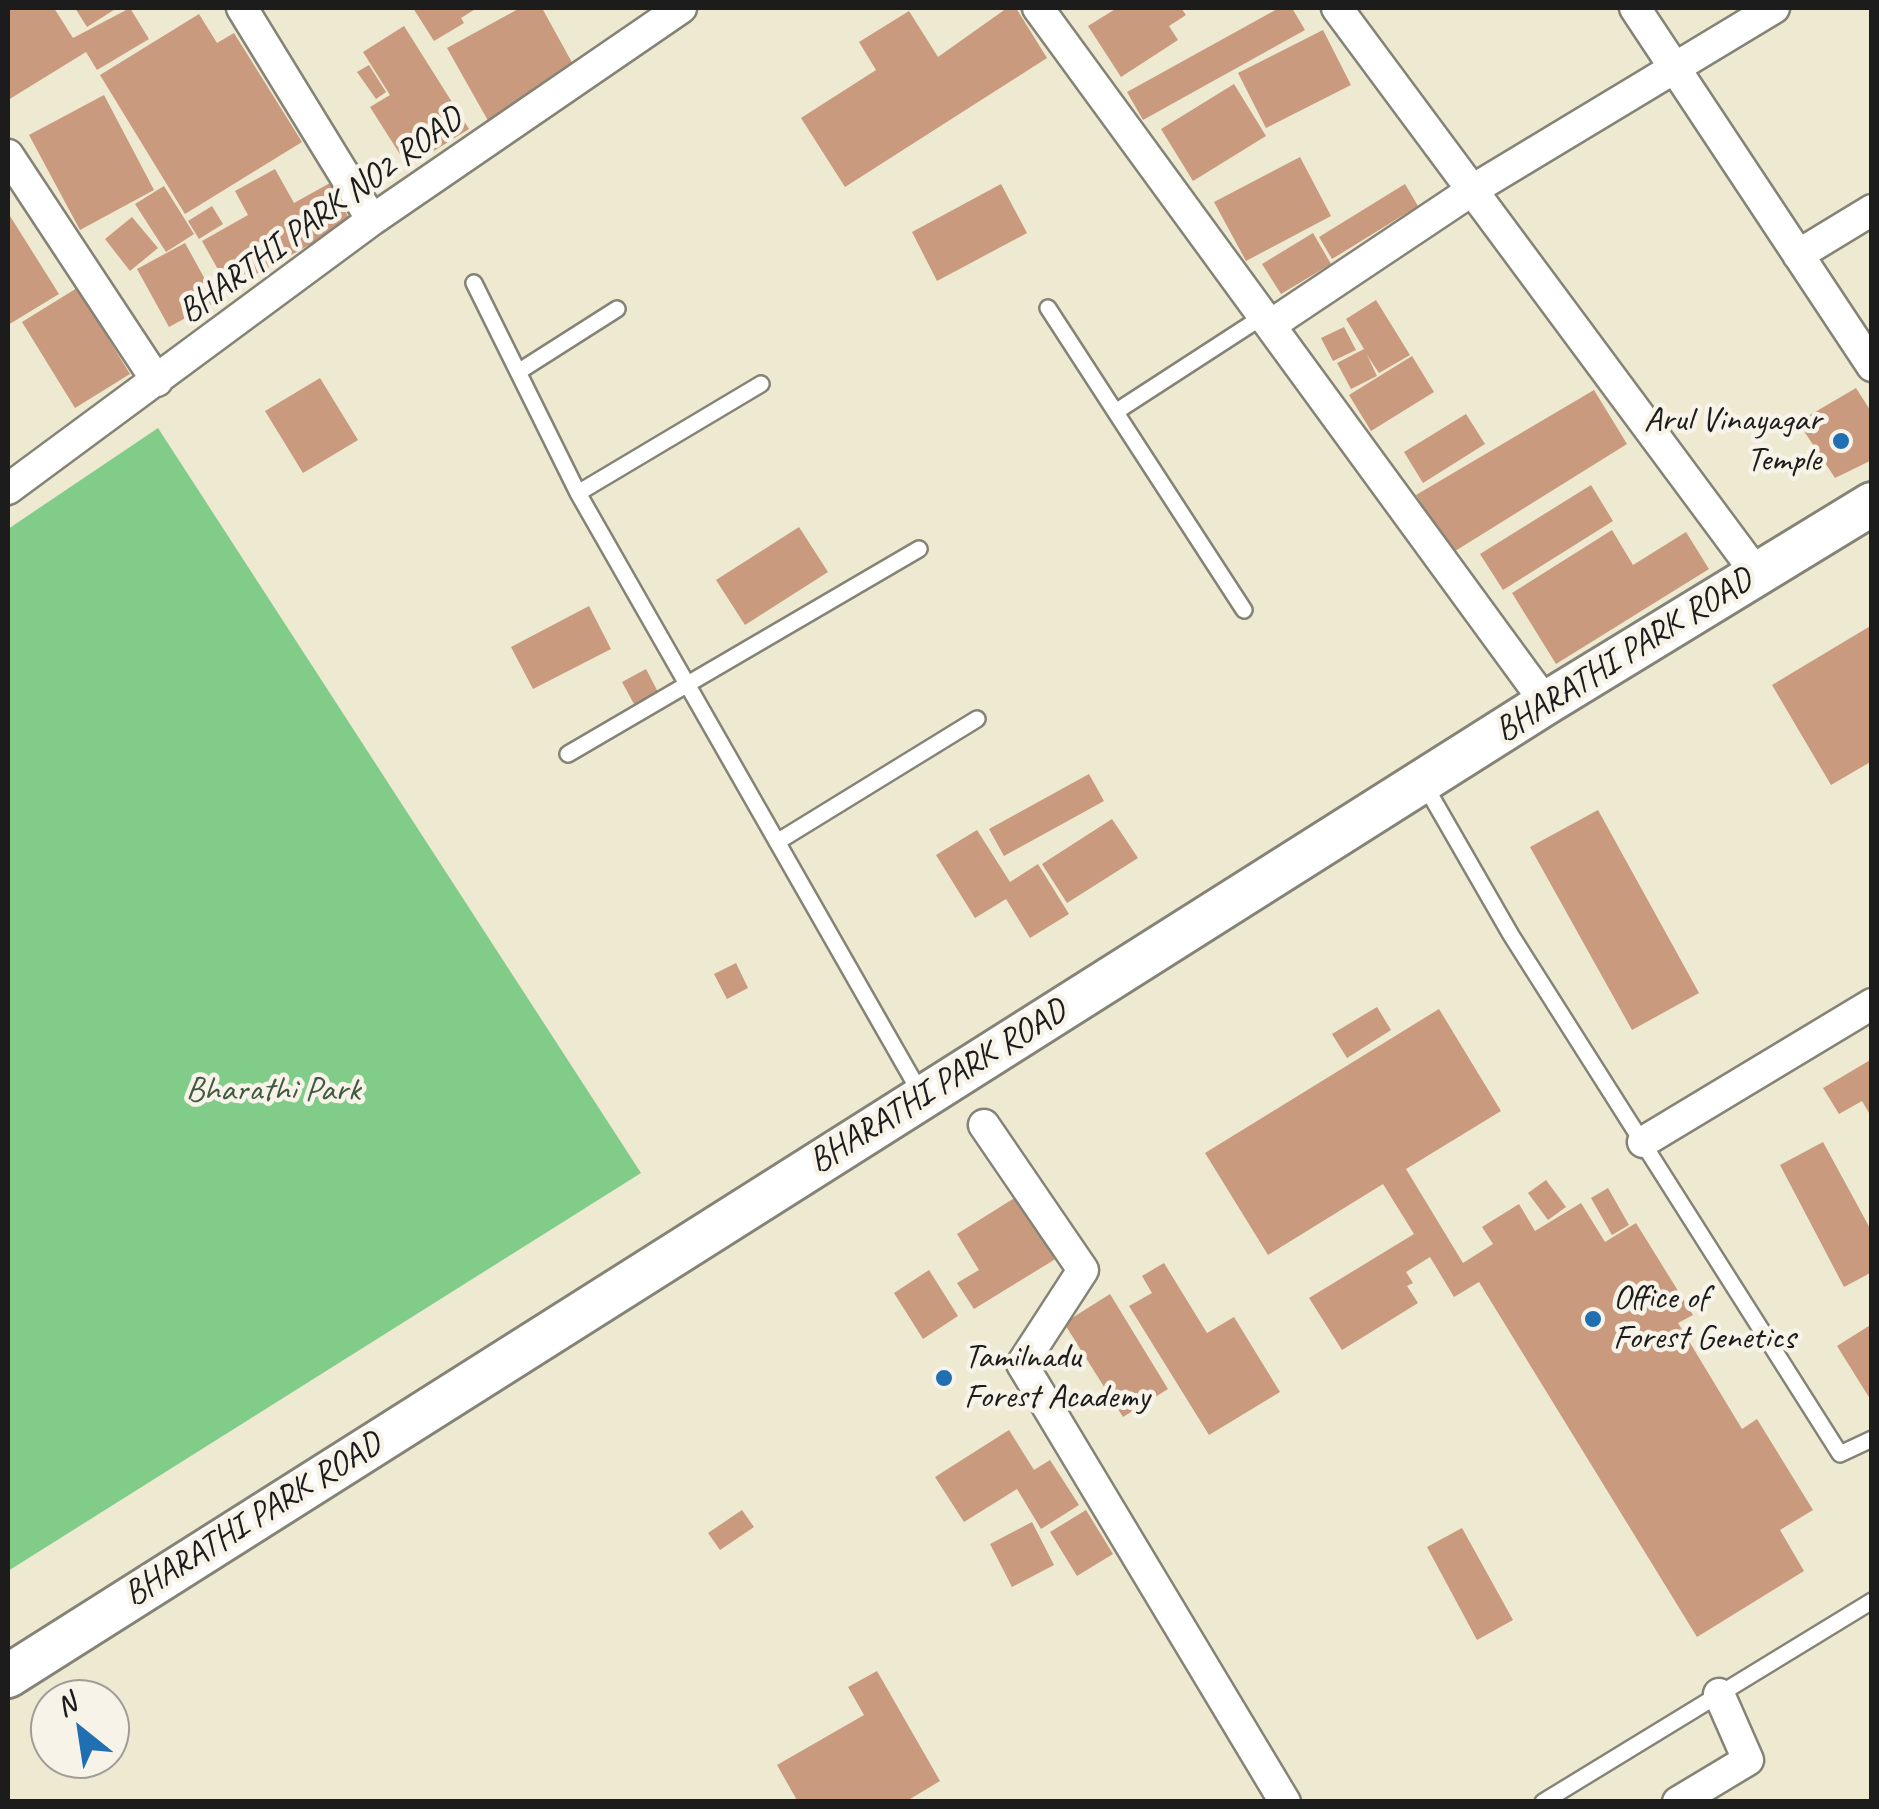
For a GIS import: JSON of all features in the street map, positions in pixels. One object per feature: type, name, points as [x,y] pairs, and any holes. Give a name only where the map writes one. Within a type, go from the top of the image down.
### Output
[{"type":"main road","name":"BHARATHI PARK ROAD","points":[[8,1676],[1546,703],[1872,504]]},
{"type":"street","points":[[242,8],[372,220]]},
{"type":"street","name":"BHARTHI PARK NO2 ROAD","points":[[8,489],[372,220],[681,8]]},
{"type":"street","points":[[1038,8],[1546,703]]},
{"type":"street","points":[[1337,8],[1757,574]]},
{"type":"street","points":[[1635,8],[1872,366]]},
{"type":"street","points":[[1268,319],[1774,8]]},
{"type":"street","points":[[8,155],[156,381]]},
{"type":"street","points":[[1798,255],[1872,210]]},
{"type":"street","points":[[1642,1142],[1872,1004]]},
{"type":"street","points":[[984,1125],[1084,1270],[1022,1364],[1285,1802]]},
{"type":"street","points":[[1678,1802],[1748,1760],[1719,1694]]},
{"type":"lane","points":[[474,284],[578,493],[923,1097]]},
{"type":"lane","points":[[518,372],[617,308]]},
{"type":"lane","points":[[1048,308],[1244,610]]},
{"type":"lane","points":[[1117,411],[1268,319]]},
{"type":"lane","points":[[578,493],[762,384]]},
{"type":"lane","points":[[568,754],[920,549]]},
{"type":"lane","points":[[777,842],[978,719]]},
{"type":"lane","points":[[1422,781],[1511,934],[1840,1454],[1872,1439]]},
{"type":"lane","points":[[1543,1802],[1872,1601]]},
{"type":"green space","name":"Bharathi Park","points":[[158,428],[641,1173],[8,1571],[8,529]]},
{"type":"building","points":[[54,8],[73,38],[130,8],[149,39],[97,70],[86,52],[8,100],[8,9]]},
{"type":"building","points":[[75,8],[117,8],[87,27]]},
{"type":"building","points":[[413,8],[477,8],[461,18],[464,23],[434,41]]},
{"type":"building","points":[[520,8],[542,8],[580,77],[491,126],[447,48]]},
{"type":"building","points":[[1007,8],[1016,8],[1047,58],[845,187],[801,118],[876,70],[859,42],[909,11],[938,57]]},
{"type":"building","points":[[1117,8],[1181,8],[1186,15],[1169,26],[1178,40],[1121,77],[1088,26]]},
{"type":"building","points":[[1279,8],[1292,8],[1305,30],[1143,120],[1127,92]]},
{"type":"building","points":[[199,14],[217,43],[234,33],[302,142],[185,214],[100,75]]},
{"type":"building","points":[[404,26],[469,129],[408,167],[370,107],[390,95],[363,52]]},
{"type":"building","points":[[1323,30],[1351,85],[1266,128],[1238,73]]},
{"type":"building","points":[[369,65],[386,92],[376,99],[357,72]]},
{"type":"building","points":[[1234,84],[1266,136],[1193,181],[1161,129]]},
{"type":"building","points":[[104,95],[154,190],[80,230],[29,135]]},
{"type":"building","points":[[1300,157],[1331,216],[1246,261],[1214,202]]},
{"type":"building","points":[[275,169],[294,203],[330,183],[351,222],[229,289],[202,241],[248,215],[235,191]]},
{"type":"building","points":[[1001,184],[1027,233],[937,281],[912,232]]},
{"type":"building","points":[[1405,184],[1418,206],[1332,259],[1319,237]]},
{"type":"building","points":[[164,186],[194,234],[166,252],[135,204]]},
{"type":"building","points":[[212,206],[223,224],[199,239],[188,221]]},
{"type":"building","points":[[132,217],[158,248],[130,271],[105,239]]},
{"type":"building","points":[[8,218],[59,294],[8,325]]},
{"type":"building","points":[[1313,233],[1331,264],[1281,294],[1262,264]]},
{"type":"building","points":[[185,243],[217,301],[169,327],[137,269]]},
{"type":"building","points":[[77,288],[130,374],[75,408],[22,322]]},
{"type":"building","points":[[1376,300],[1410,355],[1379,373],[1367,355],[1377,376],[1351,389],[1337,363],[1364,349],[1346,319]]},
{"type":"building","points":[[1344,327],[1356,350],[1333,361],[1321,338]]},
{"type":"building","points":[[1412,356],[1434,392],[1371,431],[1349,395]]},
{"type":"building","points":[[320,378],[358,440],[303,473],[265,411]]},
{"type":"building","name":"Arul Vinayagar Temple","points":[[1856,388],[1872,413],[1872,460],[1835,478],[1798,422]]},
{"type":"building","points":[[1594,390],[1627,444],[1452,553],[1416,495]]},
{"type":"building","points":[[1466,414],[1485,444],[1423,483],[1404,452]]},
{"type":"building","points":[[1591,485],[1613,521],[1503,590],[1480,554]]},
{"type":"building","points":[[799,527],[828,572],[745,625],[716,580]]},
{"type":"building","points":[[1612,530],[1633,565],[1686,532],[1709,569],[1556,664],[1512,593]]},
{"type":"building","points":[[589,606],[611,649],[533,689],[511,647]]},
{"type":"building","points":[[1872,625],[1872,761],[1831,785],[1772,685]]},
{"type":"building","points":[[646,669],[658,692],[634,704],[622,682]]},
{"type":"building","points":[[1089,774],[1104,801],[1004,856],[989,829]]},
{"type":"building","points":[[1598,810],[1699,993],[1632,1030],[1530,847]]},
{"type":"building","points":[[1112,819],[1138,858],[1067,903],[1042,864]]},
{"type":"building","points":[[977,830],[1010,882],[1038,864],[1069,914],[1030,938],[1006,899],[975,918],[936,855]]},
{"type":"building","points":[[736,963],[748,988],[727,999],[714,974]]},
{"type":"building","points":[[1377,1007],[1391,1030],[1347,1058],[1332,1034]]},
{"type":"building","name":"Office of Forest Genetics","points":[[1439,1009],[1501,1111],[1406,1169],[1463,1263],[1493,1244],[1482,1227],[1519,1204],[1535,1231],[1581,1203],[1605,1242],[1636,1223],[1693,1315],[1678,1323],[1742,1429],[1757,1419],[1813,1510],[1780,1530],[1804,1571],[1697,1637],[1479,1282],[1454,1297],[1430,1257],[1406,1272],[1413,1283],[1407,1286],[1418,1303],[1342,1350],[1309,1298],[1414,1234],[1383,1184],[1268,1255],[1205,1153]]},
{"type":"building","points":[[1872,1059],[1872,1118],[1862,1101],[1839,1114],[1823,1088]]},
{"type":"building","points":[[1823,1142],[1872,1232],[1872,1272],[1844,1287],[1780,1165]]},
{"type":"building","points":[[1546,1180],[1566,1207],[1548,1220],[1528,1193]]},
{"type":"building","points":[[1608,1188],[1629,1225],[1612,1235],[1591,1198]]},
{"type":"building","points":[[1024,1192],[1062,1255],[974,1309],[957,1283],[979,1270],[957,1234]]},
{"type":"building","points":[[1164,1263],[1207,1333],[1234,1317],[1280,1392],[1209,1435],[1129,1306],[1152,1293],[1142,1276]]},
{"type":"building","points":[[929,1270],[958,1316],[923,1339],[894,1293]]},
{"type":"building","points":[[1110,1294],[1168,1389],[1123,1417],[1064,1323]]},
{"type":"building","points":[[1872,1324],[1872,1402],[1837,1346]]},
{"type":"building","points":[[1009,1430],[1034,1470],[1050,1460],[1079,1505],[1041,1529],[1017,1489],[964,1522],[935,1477]]},
{"type":"building","points":[[742,1510],[754,1527],[720,1550],[708,1533]]},
{"type":"building","points":[[1086,1510],[1113,1554],[1077,1576],[1050,1532]]},
{"type":"building","points":[[1032,1522],[1054,1565],[1012,1587],[990,1544]]},
{"type":"building","points":[[1462,1528],[1513,1620],[1477,1640],[1427,1547]]},
{"type":"building","points":[[877,1671],[940,1781],[905,1802],[798,1802],[777,1765],[864,1715],[848,1687]]},
{"type":"place","name":"Arul Vinayagar Temple","points":[[1841,441]]},
{"type":"place","name":"Office of Forest Genetics","points":[[1593,1319]]},
{"type":"place","name":"Tamilnadu Forest Academy","points":[[944,1378]]}]
